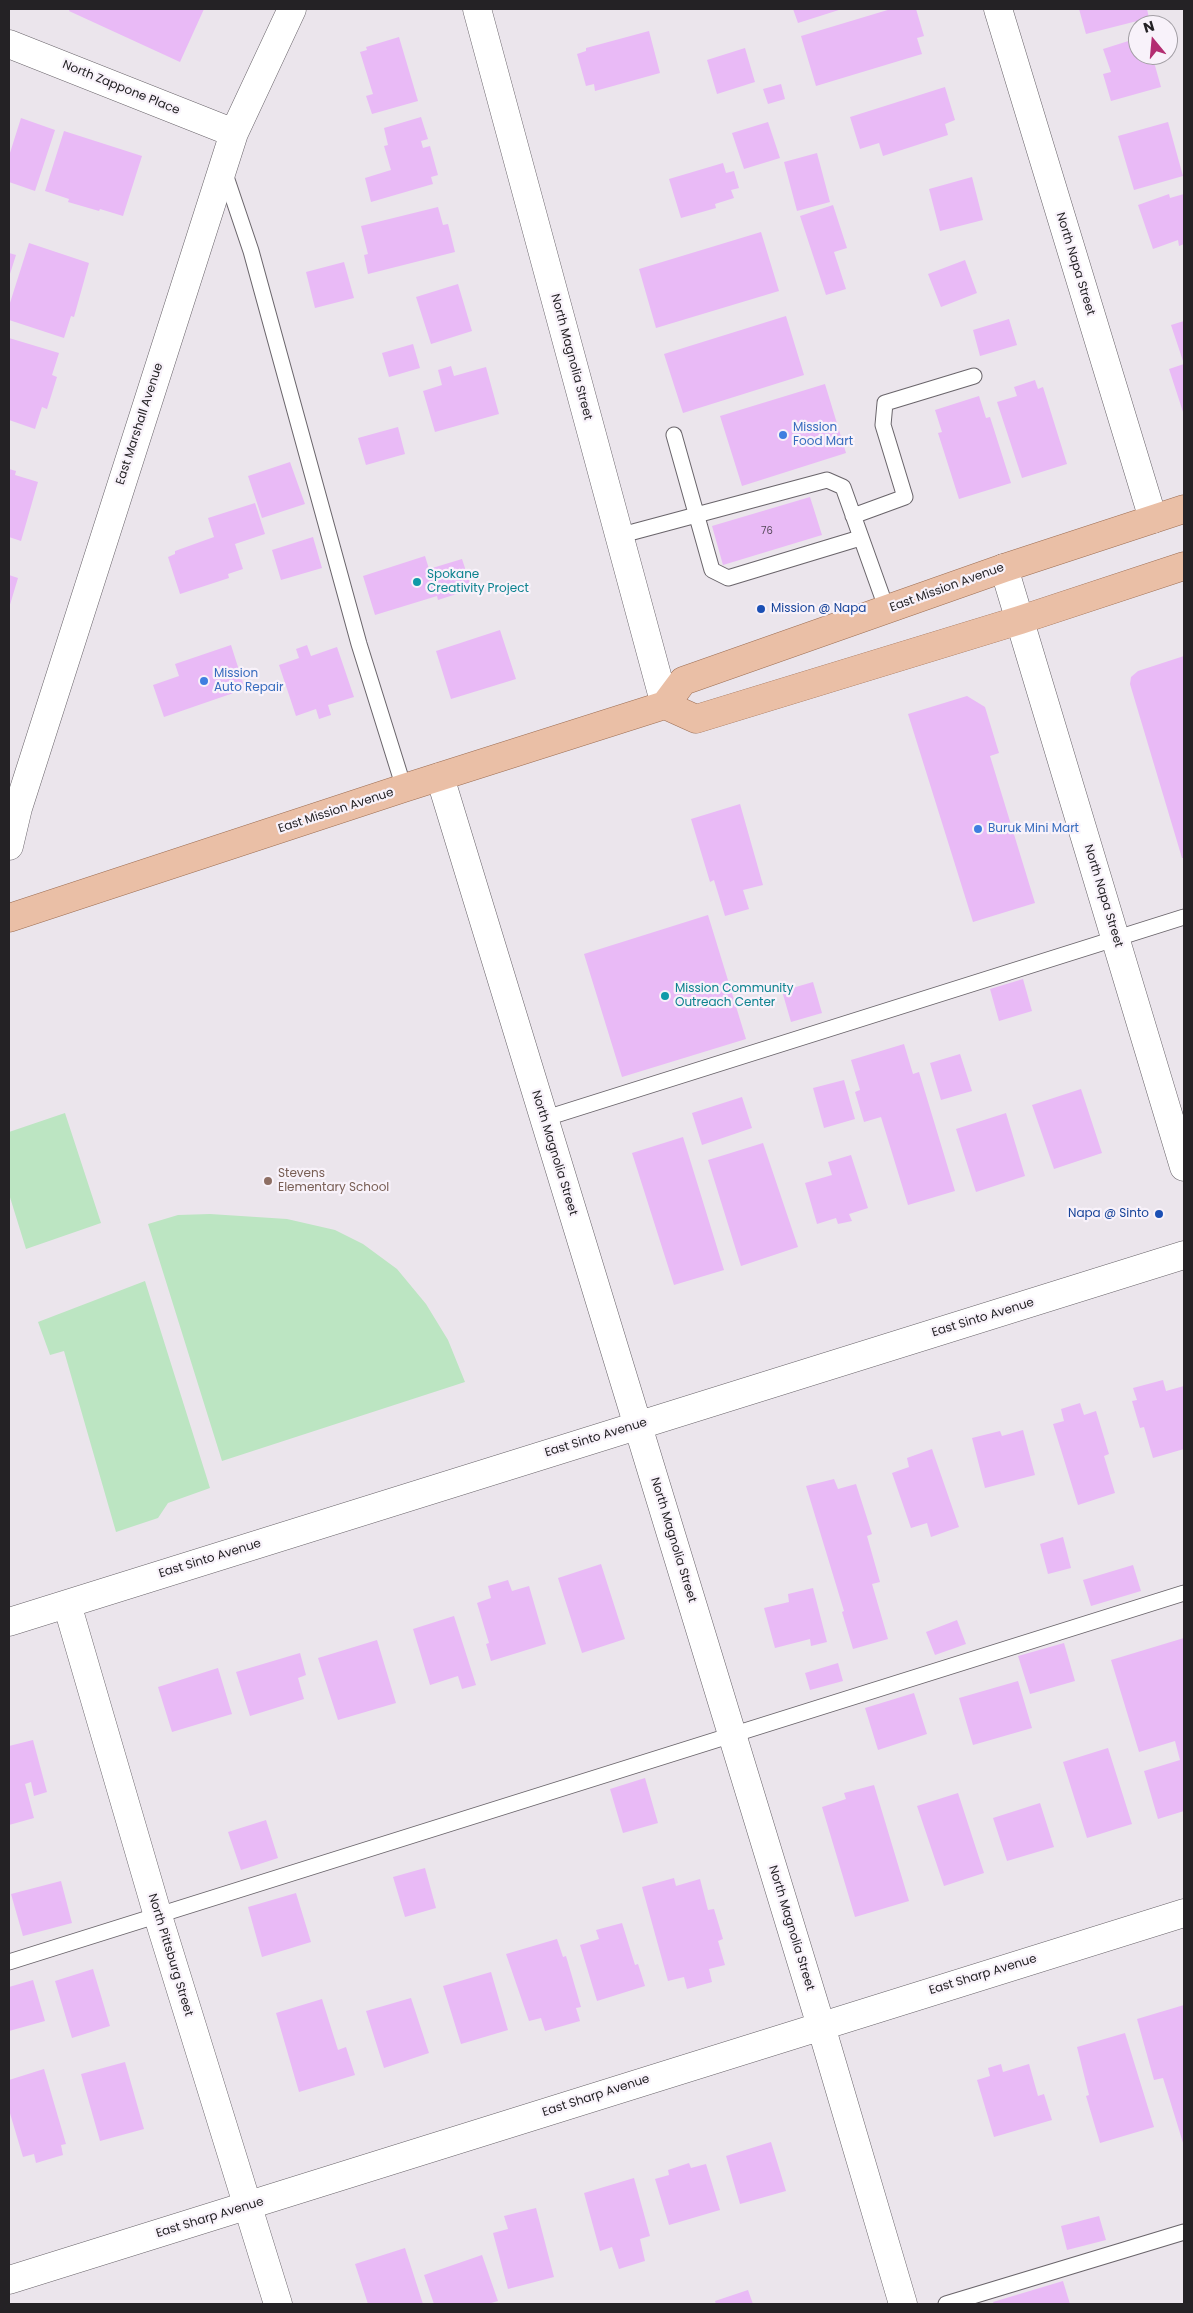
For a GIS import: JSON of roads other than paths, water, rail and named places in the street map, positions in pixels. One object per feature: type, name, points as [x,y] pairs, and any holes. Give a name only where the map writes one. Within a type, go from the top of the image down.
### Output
[{"type":"main road","name":"East Mission Avenue","points":[[9,918],[404,788],[665,705],[683,681],[1004,568],[1184,509]]},
{"type":"main road","points":[[665,705],[696,719],[1020,620],[1184,566]]},
{"type":"street","name":"East Marshall Avenue","points":[[9,846],[24,789],[234,133],[292,9]]},
{"type":"street","name":"North Magnolia Street","points":[[477,9],[665,705]]},
{"type":"street","name":"North Napa Street","points":[[998,9],[1153,519]]},
{"type":"street","name":"North Zappone Place","points":[[9,44],[234,133]]},
{"type":"street","name":"North Napa Street","points":[[1004,568],[1184,1167]]},
{"type":"street","name":"North Magnolia Street","points":[[440,777],[821,2026],[903,2304]]},
{"type":"street","name":"East Sinto Avenue","points":[[9,1622],[1184,1255]]},
{"type":"street","name":"North Pittsburg Street","points":[[67,1604],[158,1916],[278,2304]]},
{"type":"street","name":"East Sharp Avenue","points":[[9,2280],[1184,1913]]},
{"type":"lane","points":[[223,167],[251,251],[355,630],[404,788]]},
{"type":"lane","points":[[853,516],[905,497],[883,425],[885,403],[974,376]]},
{"type":"lane","points":[[674,435],[712,570],[728,578],[763,560],[801,548],[860,538]]},
{"type":"lane","points":[[618,536],[697,516],[746,509],[786,498],[828,480],[843,487],[887,610]]},
{"type":"lane","points":[[543,1119],[1184,917]]},
{"type":"lane","points":[[9,1962],[1184,1593]]},
{"type":"lane","points":[[946,2304],[1184,2232]]},
{"type":"place","name":"Mission Food Mart","points":[[783,435]]},
{"type":"place","name":"Spokane Creativity Project","points":[[417,582]]},
{"type":"place","name":"Mission @ Napa","points":[[761,609]]},
{"type":"place","name":"Mission Auto Repair","points":[[204,681]]},
{"type":"place","name":"Buruk Mini Mart","points":[[978,829]]},
{"type":"place","name":"Mission Community Outreach Center","points":[[665,996]]},
{"type":"place","name":"Stevens Elementary School","points":[[268,1181]]},
{"type":"place","name":"Napa @ Sinto","points":[[1159,1214]]}]
